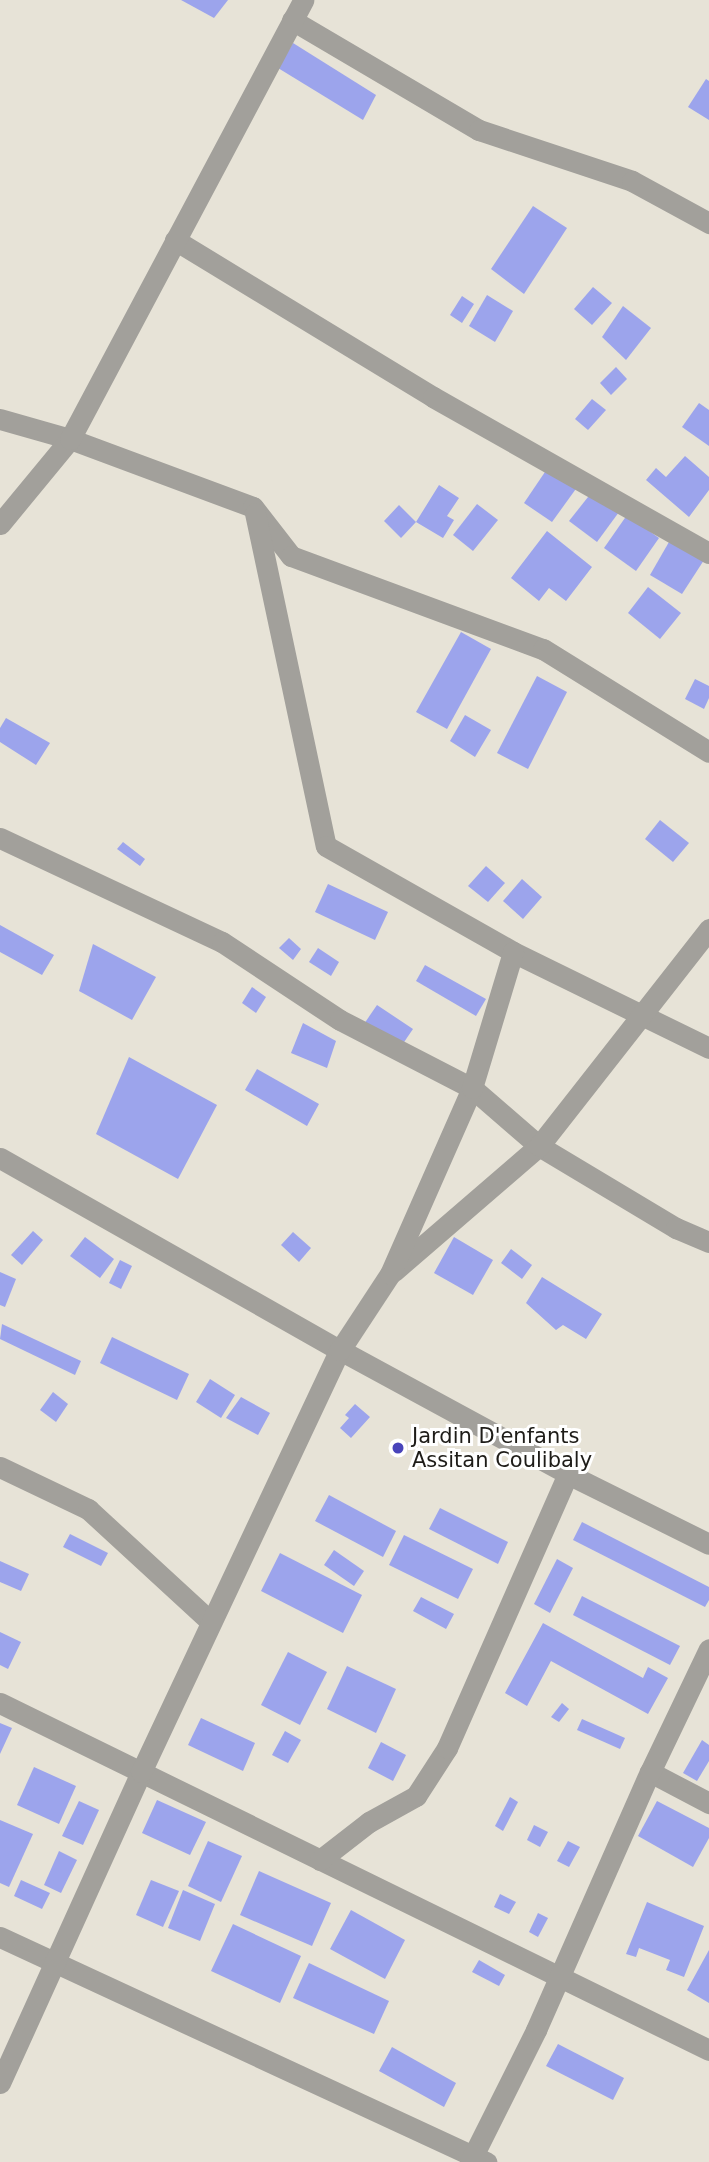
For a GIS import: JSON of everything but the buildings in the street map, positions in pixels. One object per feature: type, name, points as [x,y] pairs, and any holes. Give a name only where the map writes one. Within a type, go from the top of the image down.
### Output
[{"type":"street","points":[[0,524],[70,439],[303,0]]},
{"type":"street","points":[[292,20],[479,130],[632,181],[709,223]]},
{"type":"street","points":[[175,240],[433,397],[709,553]]},
{"type":"street","points":[[0,419],[70,439],[253,507],[291,556],[543,649],[709,752]]},
{"type":"street","points":[[253,507],[326,846],[513,952],[709,1048]]},
{"type":"street","points":[[0,838],[222,942],[340,1020],[472,1088],[539,1146],[676,1228],[709,1242]]},
{"type":"street","points":[[390,1274],[539,1146],[709,929]]},
{"type":"street","points":[[0,2083],[141,1772],[340,1350],[390,1274],[472,1088],[513,952]]},
{"type":"street","points":[[0,1158],[340,1350],[568,1474],[709,1544]]},
{"type":"street","points":[[0,1467],[88,1509],[211,1622]]},
{"type":"street","points":[[320,1860],[369,1822],[416,1796],[447,1748],[568,1474]]},
{"type":"street","points":[[0,1937],[476,2160],[650,1772],[709,1649]]},
{"type":"street","points":[[0,1703],[709,2050]]},
{"type":"street","points":[[650,1772],[709,1803]]},
{"type":"place","name":"Jardin D'enfants Assitan Coulibaly","points":[[398,1448]]}]
